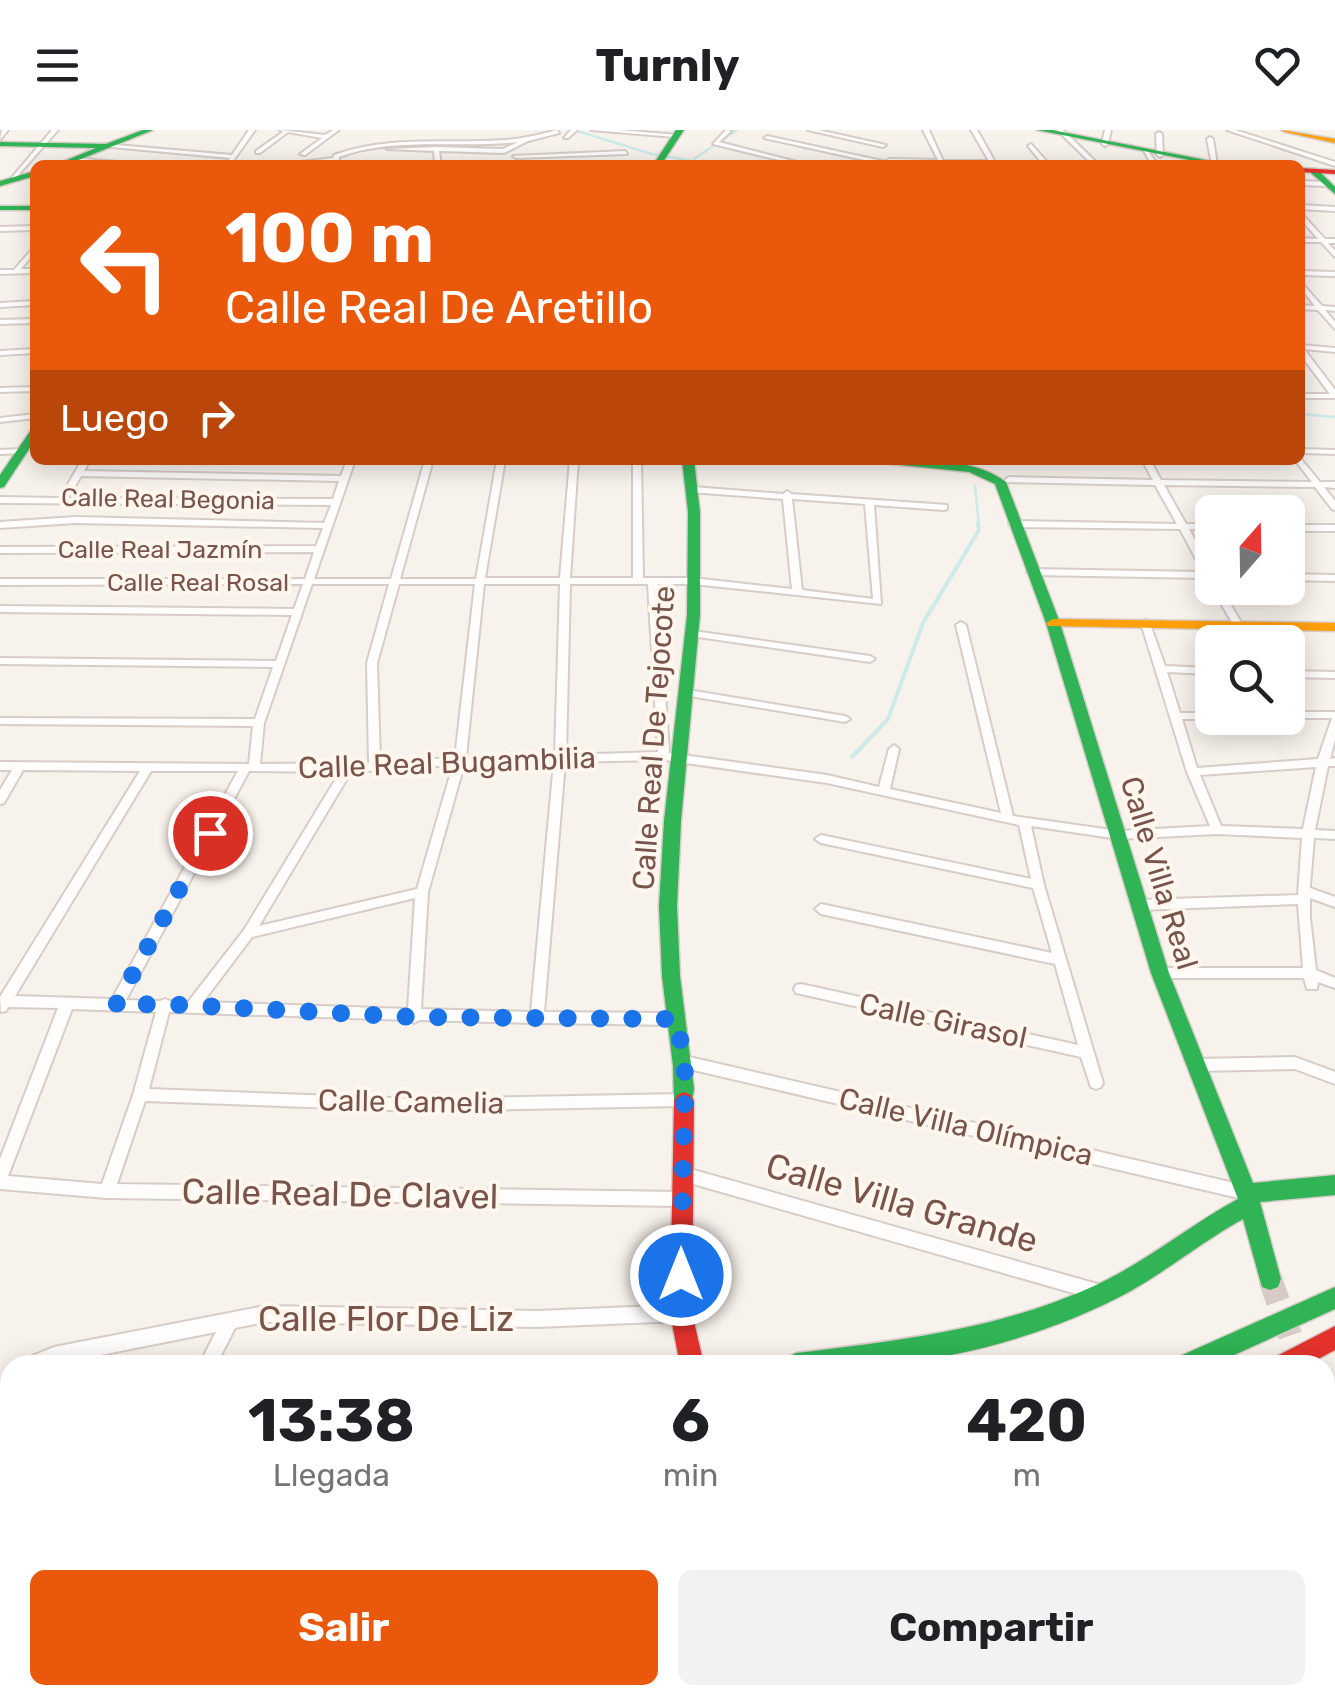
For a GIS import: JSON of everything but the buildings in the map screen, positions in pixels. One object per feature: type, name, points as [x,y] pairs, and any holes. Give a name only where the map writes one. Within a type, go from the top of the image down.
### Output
[{"type":"main road","points":[[73,160],[148,130]]},
{"type":"main road","points":[[1284,130],[1325,168]]},
{"type":"main road","points":[[1036,138],[1063,133],[1107,137],[1153,158]]},
{"type":"main road","points":[[0,141],[104,146]]},
{"type":"main road","points":[[0,208],[30,207]]},
{"type":"main road","points":[[0,484],[27,449]]},
{"type":"main road","name":"Calle Real De Tejocote","points":[[689,465],[694,634],[688,693],[671,758],[668,873],[676,1019],[685,1062],[681,1314],[690,1355]]},
{"type":"main road","points":[[930,465],[970,469],[1005,481]]},
{"type":"main road","name":"Calle Villa Real","points":[[1005,481],[1013,524],[1053,623],[1160,973],[1248,1199],[1270,1279]]},
{"type":"main road","points":[[1053,623],[1335,627]]},
{"type":"main road","points":[[869,1355],[963,1342],[1013,1330],[1103,1294],[1188,1244],[1248,1199],[1335,1185]]},
{"type":"main road","points":[[1210,1355],[1335,1298]]},
{"type":"main road","points":[[1302,1355],[1335,1338]]},
{"type":"street","points":[[0,141],[5,130]]},
{"type":"street","points":[[14,180],[55,130]]},
{"type":"street","points":[[232,160],[252,130]]},
{"type":"street","points":[[258,152],[285,130],[326,138]]},
{"type":"street","points":[[303,154],[336,130]]},
{"type":"street","points":[[566,137],[574,130]]},
{"type":"street","points":[[594,130],[628,131],[668,148]]},
{"type":"street","points":[[728,130],[715,143],[784,160]]},
{"type":"street","points":[[749,152],[776,130]]},
{"type":"street","points":[[811,130],[883,145]]},
{"type":"street","points":[[877,130],[888,160]]},
{"type":"street","points":[[926,130],[940,160]]},
{"type":"street","points":[[974,130],[991,160]]},
{"type":"street","points":[[1230,130],[1335,164]]},
{"type":"street","points":[[337,160],[351,142],[394,135],[531,136],[557,132]]},
{"type":"street","points":[[1063,133],[1091,160]]},
{"type":"street","points":[[1153,158],[1160,134]]},
{"type":"street","points":[[390,160],[394,135]]},
{"type":"street","points":[[390,149],[509,150],[531,136]]},
{"type":"street","points":[[768,138],[874,160]]},
{"type":"street","points":[[1208,160],[1210,139]]},
{"type":"street","points":[[104,146],[234,157]]},
{"type":"street","points":[[436,149],[437,160]]},
{"type":"street","points":[[485,160],[486,151]]},
{"type":"street","points":[[516,156],[626,153]]},
{"type":"street","points":[[586,160],[587,154]]},
{"type":"street","points":[[535,156],[535,160]]},
{"type":"street","points":[[1305,202],[1325,168]]},
{"type":"street","points":[[1305,218],[1335,255]]},
{"type":"street","points":[[0,229],[30,228]]},
{"type":"street","points":[[1305,240],[1335,242]]},
{"type":"street","points":[[15,272],[30,254]]},
{"type":"street","points":[[0,272],[30,271]]},
{"type":"street","points":[[1305,273],[1335,274]]},
{"type":"street","points":[[1305,290],[1335,326]]},
{"type":"street","points":[[0,305],[30,304]]},
{"type":"street","points":[[1305,307],[1335,309]]},
{"type":"street","points":[[0,322],[30,321]]},
{"type":"street","points":[[1305,348],[1335,350]]},
{"type":"street","points":[[0,353],[30,351]]},
{"type":"street","points":[[1305,355],[1335,395]]},
{"type":"street","points":[[0,390],[30,389]]},
{"type":"street","points":[[1305,396],[1335,395]]},
{"type":"street","points":[[0,420],[30,417]]},
{"type":"street","points":[[0,452],[27,449]]},
{"type":"street","points":[[1305,451],[1335,452]]},
{"type":"street","points":[[64,497],[84,465]]},
{"type":"street","points":[[116,1005],[250,768],[259,724],[350,465]]},
{"type":"street","points":[[376,766],[372,663],[428,465]]},
{"type":"street","points":[[414,1017],[422,892],[460,760],[480,582],[501,465]]},
{"type":"street","points":[[537,1018],[560,759],[564,580],[574,465]]},
{"type":"street","points":[[637,465],[638,580]]},
{"type":"street","points":[[1148,465],[1195,547]]},
{"type":"street","points":[[1303,465],[1335,508]]},
{"type":"street","points":[[80,473],[345,480]]},
{"type":"street","points":[[1005,481],[1335,485]]},
{"type":"street","points":[[692,490],[944,507]]},
{"type":"street","points":[[788,494],[797,592]]},
{"type":"street","name":"Calle Real Begonia","points":[[0,500],[64,497],[336,502]]},
{"type":"street","name":"Calle Real Rosal","points":[[0,582],[694,581],[878,602],[870,501]]},
{"type":"street","points":[[0,524],[75,520],[328,526]]},
{"type":"street","points":[[1013,524],[1195,526]]},
{"type":"street","points":[[1305,528],[1335,528]]},
{"type":"street","name":"Calle Real Jazmín","points":[[0,550],[320,549]]},
{"type":"street","points":[[1032,572],[1195,577]]},
{"type":"street","points":[[1305,577],[1335,578]]},
{"type":"street","points":[[653,581],[671,758]]},
{"type":"street","points":[[1225,605],[1236,624]]},
{"type":"street","points":[[0,609],[297,612]]},
{"type":"street","points":[[1146,623],[1193,772],[1217,830]]},
{"type":"street","points":[[961,626],[1008,819]]},
{"type":"street","points":[[694,634],[870,659]]},
{"type":"street","points":[[0,661],[280,664]]},
{"type":"street","points":[[1162,669],[1195,670]]},
{"type":"street","points":[[1305,675],[1335,676]]},
{"type":"street","points":[[688,693],[845,719]]},
{"type":"street","points":[[1176,716],[1195,716]]},
{"type":"street","points":[[1305,717],[1335,718],[1328,762],[1308,832],[1304,895],[1310,979]]},
{"type":"street","points":[[0,721],[259,724]]},
{"type":"street","points":[[884,791],[894,749]]},
{"type":"street","name":"Calle Real Bugambilia","points":[[0,766],[348,768],[460,760],[671,758],[827,778],[1008,819],[1119,835],[1217,830],[1335,836]]},
{"type":"street","points":[[1193,772],[1328,762]]},
{"type":"street","points":[[0,800],[20,766]]},
{"type":"street","points":[[2,1005],[148,766]]},
{"type":"street","points":[[193,1005],[248,933],[348,768]]},
{"type":"street","points":[[1024,822],[1038,885],[1096,1083]]},
{"type":"street","points":[[820,839],[1038,885]]},
{"type":"street","points":[[248,933],[422,892]]},
{"type":"street","points":[[1138,905],[1304,895],[1335,902]]},
{"type":"street","points":[[821,909],[1059,960]]},
{"type":"street","points":[[1160,973],[1335,983]]},
{"type":"street","name":"Calle Girasol","points":[[801,989],[1085,1052]]},
{"type":"street","points":[[0,1180],[67,1003]]},
{"type":"street","points":[[2,1005],[164,1004],[414,1017],[676,1019]]},
{"type":"street","points":[[107,1191],[140,1096],[164,1004]]},
{"type":"street","name":"Calle Villa Olímpica","points":[[685,1062],[1248,1199]]},
{"type":"street","points":[[1196,1064],[1294,1063],[1335,1078]]},
{"type":"street","name":"Calle Camelia","points":[[140,1096],[416,1105],[682,1100]]},
{"type":"street","name":"Calle Villa Grande","points":[[683,1174],[1103,1294]]},
{"type":"street","name":"Calle Real De Clavel","points":[[0,1180],[107,1191],[681,1199]]},
{"type":"street","name":"Calle Flor De Liz","points":[[70,1355],[266,1314],[536,1319],[681,1314]]},
{"type":"street","points":[[212,1355],[230,1320]]},
{"type":"waterway","points":[[574,130],[652,154],[687,160]]},
{"type":"waterway","points":[[694,159],[737,130]]},
{"type":"waterway","points":[[1305,414],[1335,417]]},
{"type":"waterway","points":[[975,486],[979,525]]},
{"type":"waterway","points":[[852,757],[888,719],[923,623],[979,530],[978,523]]},
{"type":"tunnel","points":[[1270,1279],[1297,1355]]},
{"type":"traffic: fast","points":[[72,160],[149,130]]},
{"type":"traffic: fast","points":[[660,160],[680,130]]},
{"type":"traffic: fast","points":[[1041,130],[1200,160]]},
{"type":"traffic: fast","points":[[0,144],[104,146]]},
{"type":"traffic: fast","points":[[1314,171],[1335,192]]},
{"type":"traffic: fast","points":[[0,184],[30,175]]},
{"type":"traffic: fast","points":[[0,208],[30,208]]},
{"type":"traffic: fast","points":[[0,484],[30,439]]},
{"type":"traffic: fast","points":[[684,1101],[668,906],[672,821],[694,615],[696,563],[689,465]]},
{"type":"traffic: fast","points":[[931,465],[971,469],[1000,482],[1053,623],[1160,973],[1247,1193],[1270,1279]]},
{"type":"traffic: fast","points":[[1247,1193],[1335,1185]]},
{"type":"traffic: fast","points":[[873,1355],[951,1342],[1064,1310],[1119,1285],[1250,1204]]},
{"type":"traffic: fast","points":[[1208,1355],[1335,1298]]},
{"type":"traffic: slow","points":[[1285,130],[1335,141]]},
{"type":"traffic: slow","points":[[1053,623],[1335,627]]},
{"type":"traffic: jam","points":[[1305,170],[1335,172]]},
{"type":"traffic: jam","points":[[684,1101],[681,1313],[690,1355]]},
{"type":"traffic: jam","points":[[1302,1355],[1335,1338]]},
{"type":"route","points":[[210,833],[116,1005],[414,1017],[676,1019],[685,1062],[681,1275]]}]
